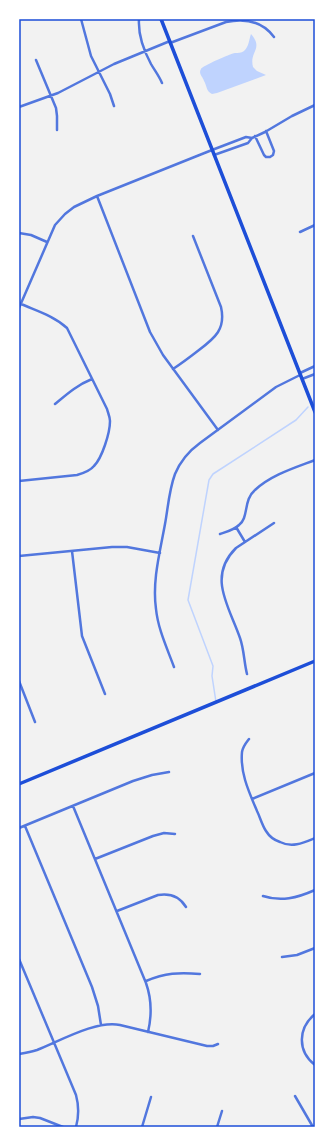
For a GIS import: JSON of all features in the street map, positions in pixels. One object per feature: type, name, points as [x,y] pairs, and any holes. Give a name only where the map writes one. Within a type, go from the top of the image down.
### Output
[{"type":"main road","points":[[161,19],[315,412]]},
{"type":"main road","points":[[19,784],[315,661]]},
{"type":"street","points":[[81,19],[90,56],[110,94],[114,106]]},
{"type":"street","points":[[139,19],[139,31],[146,51],[150,62],[162,83]]},
{"type":"street","points":[[19,107],[51,96],[122,60],[226,22],[241,20],[260,24],[274,37]]},
{"type":"street","points":[[36,60],[56,112],[57,130]]},
{"type":"street","points":[[214,155],[248,143],[254,137],[315,105]]},
{"type":"street","points":[[254,137],[264,156],[268,158],[271,157],[274,154],[274,151],[266,131]]},
{"type":"street","points":[[19,308],[55,225],[74,207],[97,196],[212,150],[246,137],[254,137]]},
{"type":"street","points":[[97,196],[150,332],[159,349],[218,430]]},
{"type":"street","points":[[300,232],[315,225]]},
{"type":"street","points":[[19,233],[31,235],[47,242]]},
{"type":"street","points":[[173,369],[212,340],[222,322],[221,307],[193,236]]},
{"type":"street","points":[[19,481],[77,475],[93,468],[101,455],[110,422],[107,409],[66,328],[55,318],[21,304]]},
{"type":"street","points":[[174,667],[160,630],[156,609],[155,588],[171,489],[178,468],[192,450],[218,430],[276,387],[301,376],[315,366]]},
{"type":"street","points":[[301,376],[315,374]]},
{"type":"street","points":[[55,404],[72,390],[84,382],[92,379]]},
{"type":"street","points":[[220,534],[240,525],[244,518],[247,500],[254,490],[279,474],[315,460]]},
{"type":"street","points":[[247,674],[240,640],[223,595],[221,580],[224,566],[229,556],[236,548],[274,523]]},
{"type":"street","points":[[236,527],[244,542]]},
{"type":"street","points":[[19,556],[112,546],[160,553]]},
{"type":"street","points":[[72,551],[82,636],[105,694]]},
{"type":"street","points":[[19,681],[35,722]]},
{"type":"street","points":[[249,738],[243,747],[242,760],[245,781],[266,831],[276,840],[284,844],[296,845],[315,838]]},
{"type":"street","points":[[19,828],[140,778],[169,772]]},
{"type":"street","points":[[252,799],[315,773]]},
{"type":"street","points":[[73,806],[146,981],[151,1008],[148,1032]]},
{"type":"street","points":[[24,826],[94,993],[101,1025]]},
{"type":"street","points":[[95,859],[154,835],[167,833],[175,834]]},
{"type":"street","points":[[263,896],[275,899],[288,899],[298,897],[315,890]]},
{"type":"street","points":[[117,911],[158,894],[169,894],[176,897],[181,900],[186,907]]},
{"type":"street","points":[[282,957],[297,955],[315,948]]},
{"type":"street","points":[[19,959],[78,1102],[76,1127]]},
{"type":"street","points":[[146,981],[159,976],[180,972],[200,974]]},
{"type":"street","points":[[315,1014],[307,1022],[303,1030],[302,1039],[308,1058],[315,1065]]},
{"type":"street","points":[[19,1054],[32,1052],[101,1025],[114,1024],[207,1046],[218,1044]]},
{"type":"street","points":[[295,1096],[313,1127]]},
{"type":"street","points":[[142,1127],[151,1097]]},
{"type":"street","points":[[217,1127],[222,1111]]},
{"type":"street","points":[[19,1119],[33,1116],[63,1127]]},
{"type":"water","points":[[251,34],[256,43],[252,62],[253,67],[257,71],[266,75],[217,93],[210,93],[200,74],[201,69],[206,65],[222,58],[244,51],[248,45]]},
{"type":"waterway","points":[[216,702],[212,676],[213,666],[188,600],[209,480],[213,474],[296,420],[308,407]]}]
